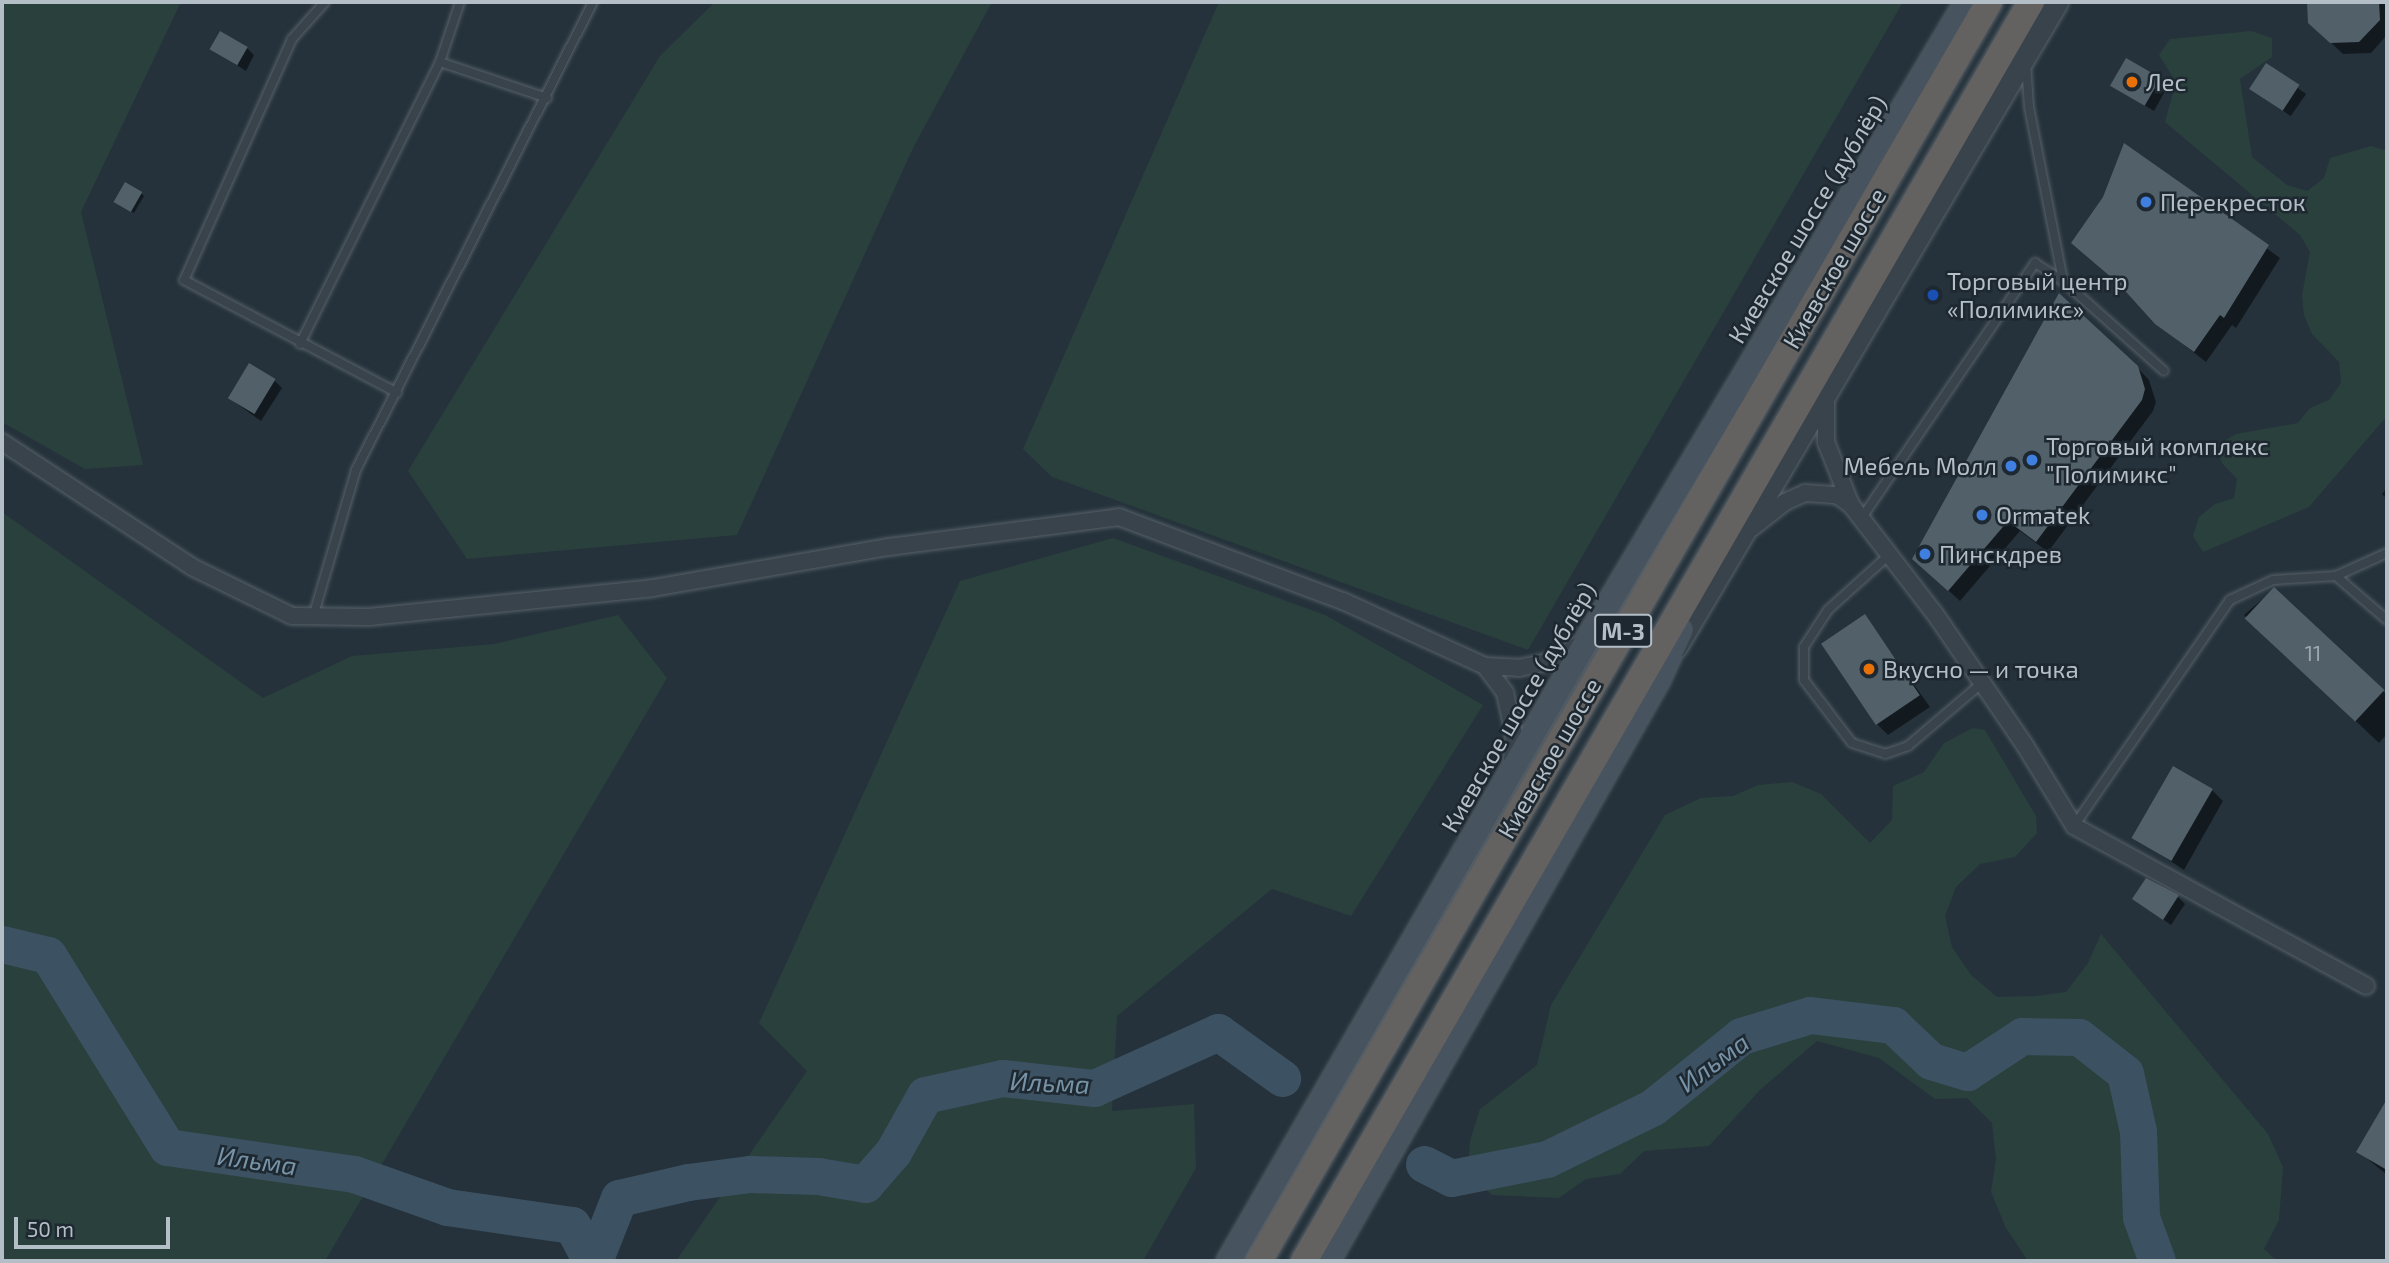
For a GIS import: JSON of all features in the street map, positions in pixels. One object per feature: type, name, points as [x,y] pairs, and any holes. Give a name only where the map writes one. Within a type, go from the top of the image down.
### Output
[{"type":"highway","name":"Киевское шоссе","points":[[1259,1261],[1989,2]]},
{"type":"highway","name":"Киевское шоссе","points":[[1304,1261],[1732,533],[2031,2]]},
{"type":"main road","name":"Киевское шоссе (дублёр)","points":[[1228,1261],[1587,639],[1966,2]]},
{"type":"main road","points":[[1327,1261],[1658,679],[1732,533]]},
{"type":"street","points":[[1732,533],[1828,387],[2057,2]]},
{"type":"street","points":[[1828,387],[1824,409],[1826,442],[1851,505],[1982,683],[2074,826],[2366,986]]},
{"type":"street","points":[[2,442],[192,567],[292,616],[369,617],[653,588],[889,547],[1119,517],[1343,601],[1485,666],[1519,667],[1552,661],[1587,639]]},
{"type":"street","points":[[1732,533],[1805,493],[1837,495],[1851,505]]},
{"type":"street","points":[[1485,666],[1505,693],[1514,734],[1511,771]]},
{"type":"lane","points":[[325,2],[292,38],[184,280],[300,344],[397,393]]},
{"type":"lane","points":[[300,344],[440,61],[460,2]]},
{"type":"lane","points":[[313,617],[356,470],[547,98],[593,2]]},
{"type":"lane","points":[[2025,56],[2029,107],[2063,281]]},
{"type":"lane","points":[[440,61],[547,98]]},
{"type":"lane","points":[[1861,519],[2035,263],[2063,281],[2164,371]]},
{"type":"lane","points":[[2074,826],[2230,600],[2273,579],[2336,576],[2387,553]]},
{"type":"lane","points":[[1889,555],[1828,610],[1804,647],[1804,680],[1852,743],[1885,754],[1908,746],[1982,683]]},
{"type":"lane","points":[[2336,576],[2387,620]]},
{"type":"green space","points":[[2,2],[181,2],[81,212],[143,465],[85,469],[2,422]]},
{"type":"green space","points":[[715,2],[992,2],[913,148],[737,535],[467,559],[408,471],[660,56]]},
{"type":"green space","points":[[1219,2],[1903,2],[1528,650],[1052,477],[1023,449]]},
{"type":"green space","points":[[2251,31],[2272,38],[2272,57],[2240,79],[2252,157],[2287,185],[2307,191],[2324,178],[2330,158],[2371,146],[2387,151],[2387,416],[2309,507],[2203,552],[2193,536],[2199,517],[2215,504],[2234,498],[2237,479],[2222,463],[2217,445],[2236,434],[2298,423],[2310,408],[2329,400],[2341,383],[2339,362],[2312,334],[2304,315],[2302,295],[2310,252],[2300,235],[2165,122],[2176,82],[2159,55],[2170,39]]},
{"type":"green space","points":[[2,512],[263,698],[352,656],[494,644],[618,615],[667,678],[325,1261],[2,1261]]},
{"type":"green space","points":[[1113,538],[1325,615],[1483,705],[1351,916],[1272,889],[1117,1016],[1112,1111],[1194,1104],[1196,1168],[1143,1261],[676,1261],[807,1071],[759,1023],[960,581]]},
{"type":"green space","points":[[1973,728],[1985,730],[2036,816],[2037,833],[2015,857],[1980,864],[1956,887],[1945,916],[1952,947],[1971,975],[1997,997],[2036,996],[2066,992],[2088,963],[2101,934],[2268,1134],[2283,1167],[2279,1220],[2264,1249],[2277,1261],[2028,1261],[2006,1228],[1991,1192],[1996,1159],[1992,1123],[1967,1098],[1935,1099],[1879,1058],[1817,1041],[1760,1090],[1709,1146],[1644,1151],[1620,1174],[1586,1179],[1559,1198],[1492,1195],[1468,1173],[1470,1141],[1480,1109],[1537,1065],[1551,1005],[1665,815],[1701,798],[1733,796],[1758,785],[1792,782],[1821,794],[1870,843],[1892,820],[1893,786],[1924,772],[1944,743]]},
{"type":"building","points":[[2307,2],[2379,2],[2380,20],[2359,42],[2330,43],[2308,23]]},
{"type":"building","points":[[220,31],[248,47],[237,65],[210,49]]},
{"type":"building","points":[[2126,58],[2161,78],[2145,106],[2110,86]]},
{"type":"building","points":[[2266,63],[2300,85],[2283,111],[2249,89]]},
{"type":"building","points":[[2124,143],[2269,245],[2224,318],[2220,315],[2194,352],[2155,324],[2118,283],[2071,243],[2103,197]]},
{"type":"building","points":[[125,182],[142,192],[131,212],[114,202]]},
{"type":"building","name":"Торговый комплекс \"Полимикс\"","points":[[2059,293],[2138,366],[2145,389],[2142,400],[2036,542],[2008,521],[1948,591],[1912,559]]},
{"type":"building","points":[[249,363],[276,379],[254,414],[228,398]]},
{"type":"building","points":[[2274,587],[2384,690],[2355,721],[2245,618]]},
{"type":"building","points":[[1865,614],[1920,695],[1876,725],[1821,644]]},
{"type":"building","points":[[2173,766],[2213,789],[2171,861],[2132,838]]},
{"type":"building","points":[[2146,878],[2179,895],[2163,920],[2132,899]]},
{"type":"building","points":[[2387,1099],[2387,1170],[2356,1152]]},
{"type":"waterway","name":"Ильма","points":[[2,944],[48,955],[167,1147],[354,1174],[447,1207],[572,1225],[591,1261]]},
{"type":"waterway","name":"Ильма","points":[[1424,1164],[1451,1178],[1547,1159],[1653,1107],[1741,1036],[1810,1015],[1893,1025],[1931,1061],[1967,1072],[2022,1036],[2079,1037],[2125,1073],[2138,1131],[2141,1217],[2157,1261]]},
{"type":"waterway","name":"Ильма","points":[[594,1261],[619,1198],[688,1182],[750,1174],[818,1176],[865,1184],[893,1152],[925,1095],[1002,1078],[1094,1088],[1218,1032],[1282,1078]]},
{"type":"place","name":"Лес","points":[[2132,82]]},
{"type":"place","name":"Перекресток","points":[[2146,202]]},
{"type":"place","name":"Торговый центр «Полимикс»","points":[[1933,295]]},
{"type":"place","name":"Торговый комплекс \"Полимикс\"","points":[[2032,460]]},
{"type":"place","name":"Мебель Молл","points":[[2011,466]]},
{"type":"place","name":"Ormatek","points":[[1982,515]]},
{"type":"place","name":"Пинскдрев","points":[[1925,554]]},
{"type":"place","name":"Вкусно — и точка","points":[[1869,669]]}]
